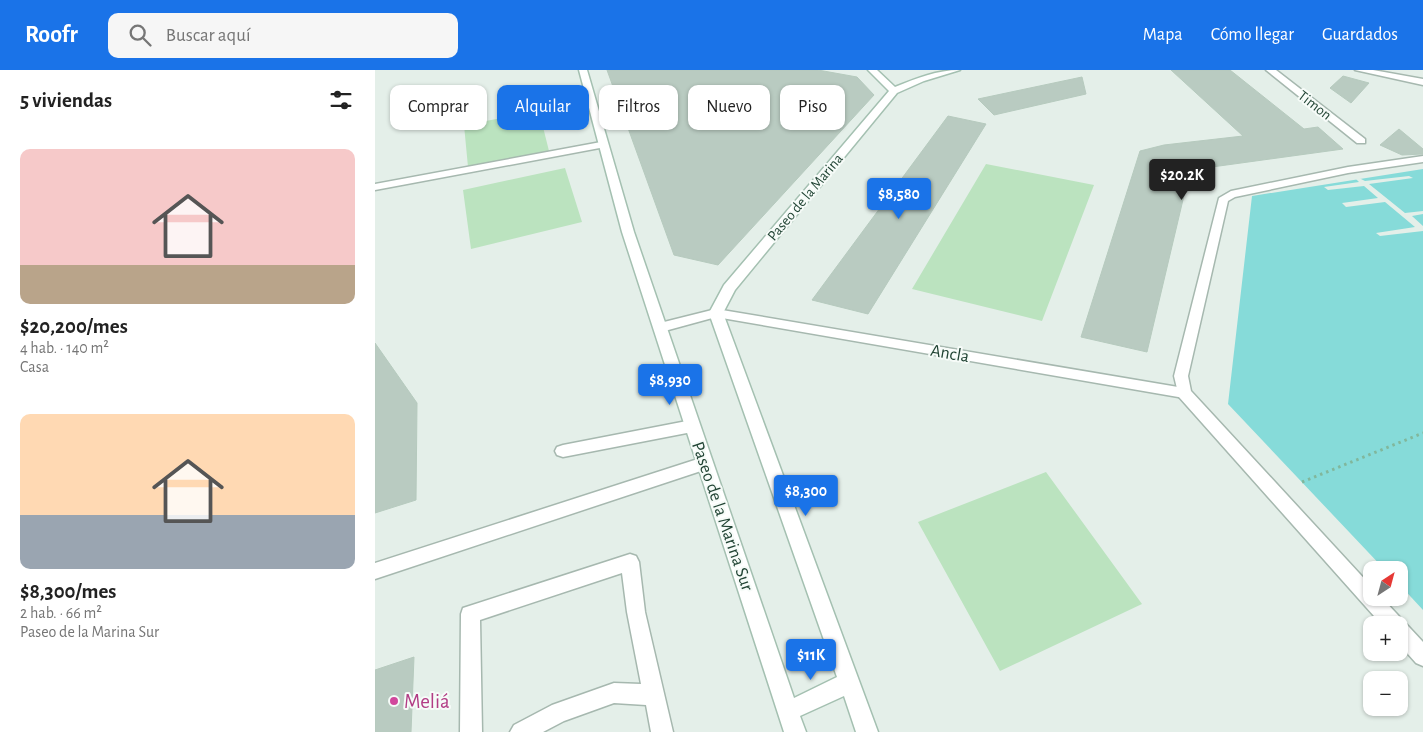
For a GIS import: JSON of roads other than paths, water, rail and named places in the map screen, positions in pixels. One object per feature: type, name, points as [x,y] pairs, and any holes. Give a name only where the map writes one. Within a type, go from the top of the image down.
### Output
[{"type":"street","name":"Paseo de la Marina Sur","points":[[583,70],[601,145],[641,275],[661,327],[692,426],[795,732]]},
{"type":"street","points":[[872,70],[894,90]]},
{"type":"street","name":"Paseo de la Marina","points":[[716,313],[729,288],[894,90],[921,79],[956,70]]},
{"type":"street","name":"Timon","points":[[1270,70],[1361,141]]},
{"type":"street","points":[[1359,70],[1423,82]]},
{"type":"street","points":[[909,71],[921,79]]},
{"type":"street","points":[[375,187],[601,145]]},
{"type":"street","points":[[1387,616],[1184,393],[1181,376],[1223,200],[1231,194],[1239,192],[1348,170],[1423,159]]},
{"type":"street","points":[[661,327],[716,313],[848,684],[867,732]]},
{"type":"street","name":"Ancla","points":[[716,313],[1184,393]]},
{"type":"street","points":[[563,451],[692,426]]},
{"type":"street","points":[[375,572],[704,462]]},
{"type":"street","points":[[471,732],[470,614],[629,562],[636,612],[662,732]]},
{"type":"street","points":[[1408,640],[1423,656]]},
{"type":"street","points":[[788,711],[848,684]]},
{"type":"street","points":[[521,732],[559,712],[614,693],[655,695]]},
{"type":"water","points":[[1423,169],[1423,610],[1408,594],[1408,561],[1376,561],[1228,404],[1252,196]]},
{"type":"place","name":"Meliá","points":[[394,701]]}]
